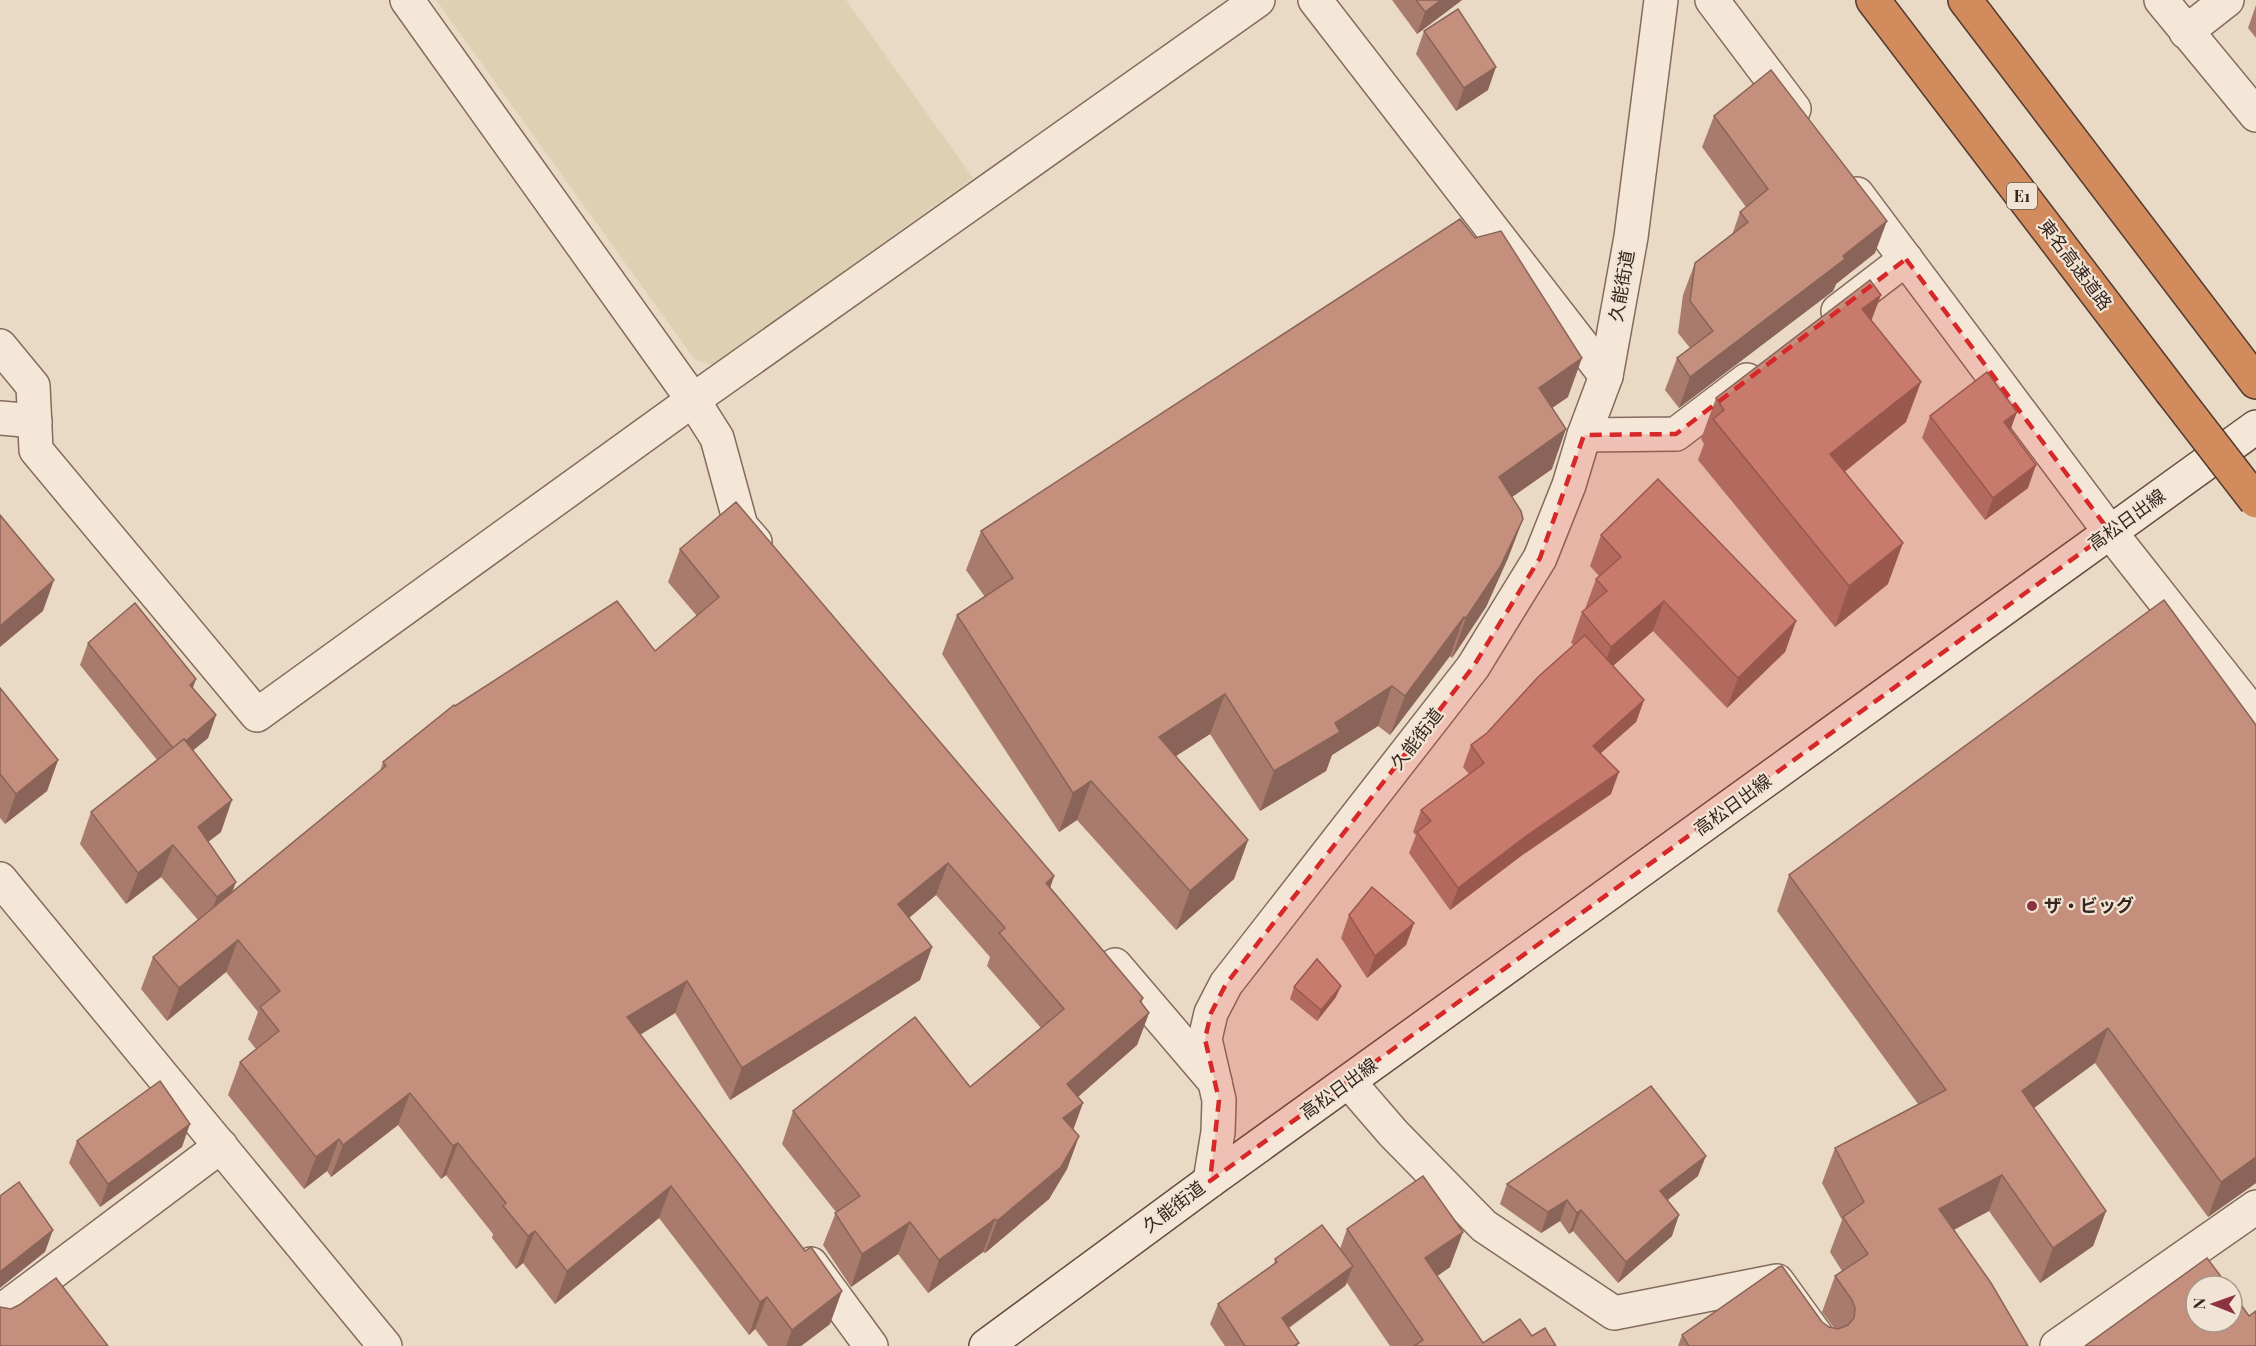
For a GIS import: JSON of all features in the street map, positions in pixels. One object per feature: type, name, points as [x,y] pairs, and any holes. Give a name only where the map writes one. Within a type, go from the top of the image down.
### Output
[{"type":"highway","name":"東名高速道路","points":[[1873,0],[2256,501]]},
{"type":"highway","points":[[1965,0],[2256,382]]},
{"type":"street","points":[[406,0],[693,400],[717,438],[741,526],[772,562]]},
{"type":"street","points":[[0,346],[33,386],[36,450],[257,715],[693,400],[1258,0]]},
{"type":"street","points":[[1315,0],[1606,376]]},
{"type":"street","name":"久能街道","points":[[986,1346],[1210,1182],[1218,1132],[1219,1100],[1205,1039],[1211,1013],[1226,984],[1473,667],[1540,558],[1569,486],[1584,435],[1606,376],[1631,237],[1661,0]]},
{"type":"street","points":[[1712,0],[1813,134]]},
{"type":"street","points":[[2161,0],[2256,115]]},
{"type":"street","points":[[2186,32],[2227,0]]},
{"type":"street","points":[[1841,173],[2110,532],[2256,717]]},
{"type":"street","points":[[1814,329],[1906,259]]},
{"type":"street","points":[[1584,435],[1676,434],[1768,364]]},
{"type":"street","points":[[0,418],[35,421]]},
{"type":"street","name":"高松日出線","points":[[1210,1182],[2256,427]]},
{"type":"street","points":[[0,879],[385,1346]]},
{"type":"street","points":[[1098,945],[1215,1082]]},
{"type":"street","points":[[1349,1082],[1394,1133],[1484,1226],[1614,1313],[1777,1281],[1824,1346]]},
{"type":"street","points":[[0,1312],[221,1146]]},
{"type":"street","points":[[2057,1346],[2256,1207]]},
{"type":"street","points":[[794,1240],[871,1346]]},
{"type":"highlighted area","points":[[1906,259],[2110,532],[1210,1181],[1219,1100],[1205,1039],[1211,1013],[1226,984],[1473,667],[1540,558],[1584,435],[1676,434]]},
{"type":"shaded area","points":[[436,0],[846,0],[973,178],[713,365],[695,360]]},
{"type":"building","points":[[1416,0],[1441,0],[1425,12]]},
{"type":"building","points":[[1458,9],[1496,67],[1464,88],[1424,31]]},
{"type":"building","points":[[1771,70],[1887,221],[1843,256],[1845,259],[1690,377],[1677,358],[1713,331],[1690,301],[1695,263],[1748,222],[1740,212],[1768,189],[1714,116]]},
{"type":"building","points":[[1460,219],[1475,238],[1501,231],[1582,358],[1539,388],[1566,429],[1499,477],[1521,511],[1523,519],[1500,567],[1466,618],[1464,617],[1405,696],[1392,686],[1335,723],[1340,732],[1274,771],[1225,694],[1159,737],[1248,840],[1190,891],[1091,781],[1073,793],[957,615],[1013,578],[981,531]]},
{"type":"building","points":[[1870,280],[1881,295],[1862,309],[1921,382],[1830,454],[1903,543],[1849,586],[1713,419],[1724,410],[1716,398]]},
{"type":"building","points":[[1987,372],[2017,412],[2004,422],[2036,465],[1993,498],[1930,416]]},
{"type":"building","points":[[1658,479],[1796,621],[1738,678],[1664,601],[1611,647],[1582,612],[1607,591],[1596,579],[1621,557],[1601,535]]},
{"type":"building","points":[[736,502],[1054,876],[1046,883],[1143,998],[1140,1001],[1149,1013],[1067,1084],[1083,1103],[1063,1118],[1079,1136],[1061,1167],[997,1221],[995,1219],[939,1260],[910,1222],[862,1254],[835,1213],[860,1196],[793,1111],[915,1017],[970,1087],[1064,1009],[999,933],[1005,928],[948,863],[898,904],[932,947],[742,1068],[687,981],[627,1017],[805,1251],[811,1247],[842,1291],[792,1330],[767,1297],[760,1302],[671,1186],[567,1271],[535,1231],[528,1236],[503,1206],[506,1203],[458,1143],[453,1146],[410,1093],[343,1145],[339,1139],[316,1157],[240,1062],[279,1031],[260,1007],[280,991],[238,940],[179,988],[153,957],[386,766],[383,762],[454,705],[617,601],[655,651],[719,597],[680,549]]},
{"type":"building","points":[[0,515],[54,580],[0,626]]},
{"type":"building","points":[[2164,600],[2256,725],[2256,1157],[2221,1182],[2108,1028],[2022,1091],[2106,1211],[2053,1248],[2002,1175],[1939,1209],[1991,1283],[2028,1346],[1689,1346],[1682,1335],[1782,1266],[1822,1322],[1838,1329],[1848,1325],[1854,1318],[1855,1308],[1835,1276],[1868,1254],[1843,1217],[1864,1202],[1835,1148],[1946,1090],[1789,875]]},
{"type":"building","points":[[135,603],[196,679],[190,685],[216,715],[186,741],[184,739],[173,748],[88,643]]},
{"type":"building","points":[[1585,635],[1644,700],[1593,746],[1619,772],[1529,834],[1458,888],[1417,832],[1431,821],[1421,810],[1484,763],[1471,745],[1487,733],[1538,677]]},
{"type":"building","points":[[0,688],[58,760],[16,794],[0,774]]},
{"type":"building","points":[[184,739],[232,800],[198,827],[236,882],[217,897],[173,845],[138,873],[91,812]]},
{"type":"building","points":[[1372,887],[1414,923],[1375,956],[1349,915]]},
{"type":"building","points":[[1317,959],[1341,986],[1321,1010],[1294,987]]},
{"type":"building","points":[[160,1081],[190,1124],[108,1184],[77,1141]]},
{"type":"building","points":[[1651,1086],[1706,1156],[1660,1191],[1679,1215],[1626,1262],[1581,1210],[1577,1213],[1567,1200],[1548,1212],[1507,1184]]},
{"type":"building","points":[[1423,1176],[1463,1232],[1425,1258],[1483,1343],[1520,1319],[1532,1336],[1545,1328],[1556,1346],[1414,1346],[1423,1340],[1347,1229]]},
{"type":"building","points":[[19,1182],[53,1230],[0,1272],[0,1196]]},
{"type":"building","points":[[1322,1225],[1353,1266],[1282,1318],[1299,1343],[1294,1346],[1245,1346],[1218,1304],[1277,1262],[1275,1259]]},
{"type":"building","points":[[2207,1258],[2219,1274],[2185,1274]]},
{"type":"building","points":[[2184,1275],[2184,1334],[2244,1334],[2244,1309],[2249,1316],[2256,1311],[2256,1346],[2085,1346]]},
{"type":"building","points":[[56,1278],[108,1346],[0,1346],[0,1307],[11,1309],[19,1305]]},
{"type":"place","name":"ザ・ビッグ","points":[[2032,906]]}]
